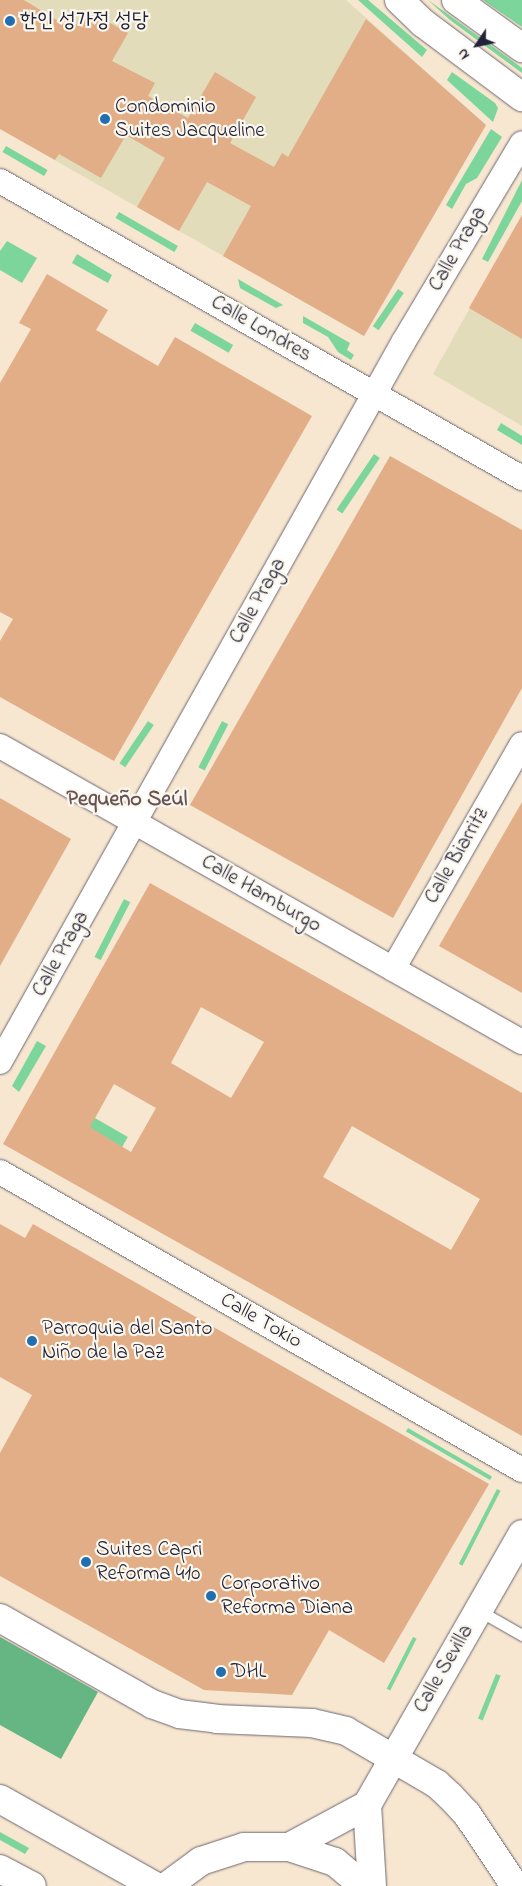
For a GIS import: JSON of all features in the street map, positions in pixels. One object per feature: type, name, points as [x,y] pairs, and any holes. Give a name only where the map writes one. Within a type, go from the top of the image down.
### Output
[{"type":"main road","points":[[399,0],[423,23],[522,97]]},
{"type":"main road","points":[[456,0],[522,48]]},
{"type":"main road","name":"Calle Sevilla","points":[[367,1805],[522,1534]]},
{"type":"main road","points":[[0,1618],[152,1704],[179,1714],[217,1719],[312,1723],[346,1731],[394,1758],[450,1796],[467,1814],[515,1886]]},
{"type":"main road","points":[[0,1799],[155,1886]]},
{"type":"main road","points":[[289,1847],[367,1805],[372,1886]]},
{"type":"main road","points":[[168,1886],[201,1861],[244,1846],[289,1847],[335,1862],[364,1886]]},
{"type":"main road","points":[[0,1868],[32,1886]]},
{"type":"street","name":"Calle Praga","points":[[0,1062],[6,1038],[134,822],[375,394],[522,143]]},
{"type":"street","name":"Calle Londres","points":[[0,180],[522,478]]},
{"type":"street","name":"Calle Biarritz","points":[[393,969],[522,744]]},
{"type":"street","name":"Calle Hamburgo","points":[[0,746],[522,1042]]},
{"type":"street","name":"Calle Tokio","points":[[0,1172],[522,1470]]},
{"type":"lane","points":[[478,1610],[522,1635]]},
{"type":"shaded area","points":[[0,0],[346,0],[486,125],[364,336],[0,129]]},
{"type":"shaded area","points":[[522,215],[522,426],[433,374]]},
{"type":"green space","points":[[358,0],[368,0],[427,50],[422,57]]},
{"type":"green space","points":[[428,0],[522,68],[522,73],[450,20]]},
{"type":"green space","points":[[483,0],[522,0],[522,27]]},
{"type":"green space","points":[[452,72],[495,103],[498,108],[493,122],[447,80]]},
{"type":"green space","points":[[491,129],[502,137],[477,178],[466,184],[452,209],[446,205]]},
{"type":"green space","points":[[6,146],[48,170],[44,176],[2,152]]},
{"type":"green space","points":[[522,180],[522,201],[488,262],[482,259]]},
{"type":"green space","points":[[119,212],[178,246],[174,252],[116,218]]},
{"type":"green space","points":[[7,241],[37,258],[22,283],[0,270],[0,251]]},
{"type":"green space","points":[[77,254],[112,275],[108,283],[72,263]]},
{"type":"green space","points":[[238,279],[283,305],[276,308],[240,288]]},
{"type":"green space","points":[[398,289],[404,293],[379,330],[373,326]]},
{"type":"green space","points":[[303,316],[350,343],[347,350],[354,355],[351,360],[338,352],[328,337],[303,323]]},
{"type":"green space","points":[[195,323],[233,345],[229,353],[190,331]]},
{"type":"green space","points":[[501,423],[522,436],[522,445],[497,430]]},
{"type":"green space","points":[[374,454],[380,458],[342,513],[337,510]]},
{"type":"green space","points":[[148,721],[154,725],[125,767],[119,763]]},
{"type":"green space","points":[[222,721],[228,724],[205,771],[198,767]]},
{"type":"green space","points":[[124,899],[130,902],[101,960],[94,957]]},
{"type":"green space","points":[[37,1041],[46,1046],[19,1092],[12,1086]]},
{"type":"green space","points":[[88,1114],[128,1137],[109,1170],[69,1147]]},
{"type":"green space","points":[[408,1428],[492,1476],[490,1480],[406,1431]]},
{"type":"green space","points":[[497,1489],[501,1491],[462,1566],[459,1564]]},
{"type":"green space","points":[[0,1637],[98,1692],[61,1759],[0,1725]]},
{"type":"green space","points":[[413,1637],[417,1639],[390,1690],[387,1689]]},
{"type":"green space","points":[[496,1674],[501,1676],[483,1720],[478,1719]]},
{"type":"green space","points":[[0,1832],[29,1848],[25,1854],[0,1840]]},
{"type":"building","points":[[0,0],[24,0],[73,30],[85,9],[128,33],[112,61],[155,83],[148,96],[188,118],[215,72],[256,97],[230,143],[274,167],[282,153],[288,157],[366,19],[486,125],[364,336],[223,256],[251,206],[207,182],[179,231],[137,207],[165,158],[126,135],[101,178],[59,154],[55,160],[0,129]]},
{"type":"building","points":[[522,215],[522,339],[469,308]]},
{"type":"building","points":[[47,274],[108,310],[96,330],[158,366],[175,337],[312,416],[114,761],[0,697],[0,641],[13,619],[0,612],[0,383],[31,329],[19,323]]},
{"type":"building","points":[[390,456],[522,530],[522,688],[393,918],[190,805]]},
{"type":"building","points":[[0,798],[71,839],[0,966]]},
{"type":"building","points":[[522,802],[522,993],[439,946]]},
{"type":"building","points":[[150,883],[522,1093],[522,1436],[3,1144]],"holes":[[[201,1007],[264,1042],[231,1098],[171,1063]],[[114,1084],[156,1108],[131,1152],[90,1127]],[[352,1126],[480,1199],[451,1250],[323,1177]]]},
{"type":"building","points":[[0,1224],[25,1238],[33,1224],[489,1484],[384,1663],[329,1630],[292,1695],[204,1690],[0,1576],[0,1453],[32,1395],[0,1377]]},
{"type":"place","name":"한인 성가정 성당","points":[[10,21]]},
{"type":"place","name":"Condominio Suites Jacqueline","points":[[105,119]]},
{"type":"place","name":"Parroquia del Santo Niño de la Paz","points":[[32,1341]]},
{"type":"place","name":"Suites Capri Reforma 410","points":[[86,1562]]},
{"type":"place","name":"Corporativo Reforma Diana","points":[[211,1596]]},
{"type":"place","name":"DHL","points":[[221,1672]]},
{"type":"district","name":"Pequeño Seúl","points":[[127,801]]}]
